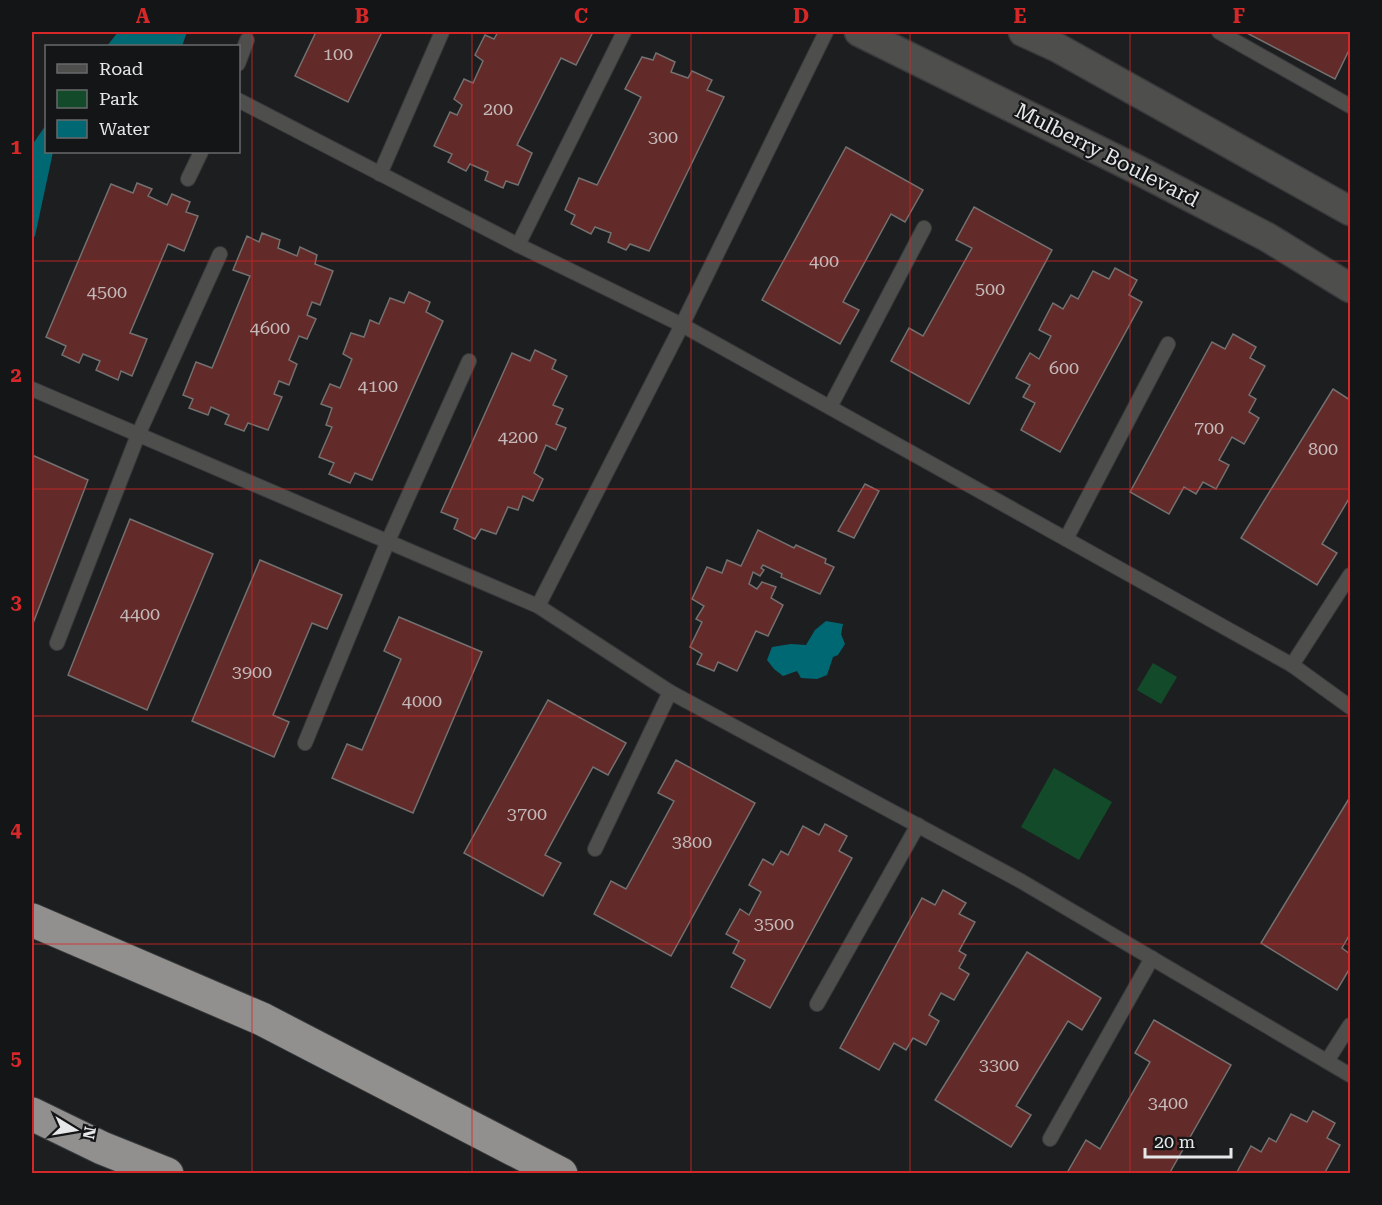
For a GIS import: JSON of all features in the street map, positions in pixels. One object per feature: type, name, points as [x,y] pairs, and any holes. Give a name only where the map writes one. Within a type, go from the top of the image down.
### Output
[{"type":"highway","points":[[32,920],[262,1019],[561,1173]]},
{"type":"highway","points":[[32,1114],[102,1148],[167,1173]]},
{"type":"highway","points":[[32,1132],[102,1148]]},
{"type":"street","name":"Mulberry Boulevard","points":[[859,32],[1245,225],[1350,288]]},
{"type":"street","points":[[1023,32],[1058,48],[1350,211]]},
{"type":"lane","points":[[380,174],[442,32]]},
{"type":"lane","points":[[518,245],[624,32]]},
{"type":"lane","points":[[538,606],[682,325],[826,32]]},
{"type":"lane","points":[[1219,32],[1350,106]]},
{"type":"lane","points":[[240,59],[247,40]]},
{"type":"lane","points":[[240,101],[518,245],[682,325],[1292,665],[1350,707]]},
{"type":"lane","points":[[188,179],[201,153]]},
{"type":"lane","points":[[830,407],[924,228]]},
{"type":"lane","points":[[57,643],[138,435],[220,254]]},
{"type":"lane","points":[[1066,539],[1168,344]]},
{"type":"lane","points":[[305,743],[388,542],[469,361]]},
{"type":"lane","points":[[32,389],[538,606],[670,692],[1019,880],[1350,1075]]},
{"type":"lane","points":[[1292,665],[1350,575]]},
{"type":"lane","points":[[595,849],[670,692]]},
{"type":"lane","points":[[817,1004],[918,825]]},
{"type":"lane","points":[[1050,1139],[1152,958]]},
{"type":"lane","points":[[1327,1061],[1350,1025]]},
{"type":"green space","points":[[1153,663],[1177,677],[1161,704],[1137,690]]},
{"type":"green space","points":[[1054,768],[1112,802],[1079,860],[1021,827]]},
{"type":"water","points":[[118,32],[187,32],[182,45],[108,45]]},
{"type":"water","points":[[45,126],[45,153],[53,153],[35,236],[32,239],[32,145]]},
{"type":"water","points":[[826,621],[843,624],[841,634],[845,644],[838,655],[833,657],[827,675],[817,679],[801,678],[797,671],[783,676],[774,669],[767,660],[772,647],[791,644],[806,645],[815,630]]},
{"type":"building","points":[[316,32],[382,32],[348,102],[295,76]]},
{"type":"building","points":[[498,32],[593,32],[576,65],[561,58],[517,145],[532,153],[518,185],[506,181],[503,188],[485,180],[488,172],[470,164],[466,171],[448,162],[452,154],[434,146],[450,112],[457,115],[462,105],[454,99],[464,79],[473,83],[483,61],[475,55],[485,35],[494,39]]},
{"type":"building","points":[[1245,32],[1350,32],[1350,48],[1335,79]]},
{"type":"building","points":[[656,53],[675,62],[671,72],[688,78],[692,71],[712,80],[707,90],[724,97],[649,251],[630,244],[626,250],[608,242],[611,233],[595,227],[591,234],[571,224],[575,215],[565,210],[579,178],[597,185],[641,97],[625,89],[642,57],[653,60]]},
{"type":"building","points":[[846,147],[923,190],[905,222],[891,214],[843,302],[859,310],[840,344],[762,300]]},
{"type":"building","points":[[137,183],[152,189],[148,196],[167,205],[172,194],[190,202],[186,212],[198,216],[184,251],[168,244],[130,333],[147,339],[132,376],[121,371],[118,380],[96,370],[100,361],[83,354],[79,363],[62,355],[66,346],[46,337],[111,184],[133,193]]},
{"type":"building","points":[[974,207],[1052,250],[969,404],[891,361],[909,328],[923,336],[972,248],[956,240]]},
{"type":"building","points":[[262,233],[280,240],[278,248],[297,256],[300,247],[317,255],[315,264],[333,271],[320,305],[312,302],[307,315],[316,319],[307,339],[299,336],[289,360],[297,364],[289,385],[279,381],[274,394],[282,397],[268,430],[248,423],[244,431],[225,424],[229,415],[211,407],[208,415],[189,408],[193,399],[183,395],[196,362],[212,368],[250,276],[233,270],[247,236],[259,242]]},
{"type":"building","points":[[1115,268],[1137,280],[1129,295],[1142,302],[1060,452],[1021,430],[1035,403],[1023,397],[1030,385],[1016,378],[1030,353],[1039,359],[1051,336],[1039,330],[1053,303],[1063,309],[1071,295],[1078,299],[1093,271],[1109,279]]},
{"type":"building","points":[[409,292],[430,302],[426,312],[443,321],[372,480],[355,473],[350,483],[329,474],[334,463],[319,457],[332,427],[326,425],[332,408],[321,404],[330,384],[340,388],[352,359],[343,354],[351,333],[364,337],[370,320],[379,324],[390,298],[404,303]]},
{"type":"building","points":[[1233,334],[1256,347],[1250,358],[1265,366],[1249,395],[1256,399],[1249,412],[1259,418],[1244,444],[1232,437],[1219,460],[1229,465],[1216,489],[1203,482],[1196,494],[1184,487],[1169,514],[1130,492],[1212,342],[1225,349]]},
{"type":"building","points":[[535,350],[556,360],[552,369],[567,376],[553,405],[563,409],[556,424],[566,428],[556,450],[546,445],[534,473],[543,479],[533,501],[523,496],[518,510],[508,507],[496,534],[481,529],[475,539],[454,529],[458,519],[441,512],[512,353],[530,361]]},
{"type":"building","points":[[1333,389],[1350,400],[1350,497],[1322,544],[1337,553],[1317,585],[1241,538]]},
{"type":"building","points":[[32,455],[88,480],[32,626]]},
{"type":"building","points":[[865,484],[879,491],[854,538],[838,531]]},
{"type":"building","points":[[130,519],[213,554],[147,710],[68,675]]},
{"type":"building","points":[[758,530],[794,548],[796,545],[826,559],[825,563],[834,567],[820,594],[781,577],[782,574],[763,565],[761,568],[764,570],[760,576],[753,572],[749,584],[757,589],[762,582],[776,587],[771,598],[783,605],[768,636],[756,631],[737,671],[718,662],[714,671],[697,664],[702,654],[690,647],[702,622],[696,619],[704,606],[692,599],[707,567],[722,573],[727,560],[741,566]]},
{"type":"building","points":[[260,560],[342,595],[327,629],[312,623],[273,715],[289,722],[274,757],[192,721]]},
{"type":"building","points":[[399,617],[482,652],[413,813],[332,778],[347,744],[362,750],[401,659],[384,651]]},
{"type":"building","points":[[548,700],[626,743],[608,775],[593,767],[545,855],[561,863],[543,896],[464,853]]},
{"type":"building","points":[[676,760],[755,803],[671,956],[594,914],[611,881],[626,889],[674,801],[658,793]]},
{"type":"building","points":[[1350,797],[1350,934],[1342,948],[1350,954],[1350,968],[1337,990],[1261,943]]},
{"type":"building","points":[[825,824],[847,836],[839,851],[852,858],[770,1008],[731,987],[745,960],[733,953],[739,941],[726,934],[740,909],[749,915],[761,892],[749,885],[763,859],[773,865],[781,851],[788,855],[803,826],[819,835]]},
{"type":"building","points":[[943,890],[966,903],[959,914],[975,922],[959,951],[966,955],[959,968],[969,974],[954,1000],[941,993],[929,1015],[939,1021],[926,1045],[913,1038],[906,1050],[894,1043],[879,1070],[840,1048],[922,898],[935,905]]},
{"type":"building","points":[[1027,952],[1101,998],[1082,1030],[1068,1021],[1016,1106],[1031,1115],[1011,1147],[935,1100]]},
{"type":"building","points":[[1154,1020],[1231,1065],[1169,1174],[1067,1173],[1086,1140],[1100,1149],[1150,1062],[1135,1053]]},
{"type":"building","points":[[1313,1111],[1335,1123],[1327,1138],[1340,1145],[1324,1174],[1239,1174],[1237,1172],[1251,1146],[1261,1152],[1269,1138],[1276,1142],[1291,1114],[1307,1122]]}]
